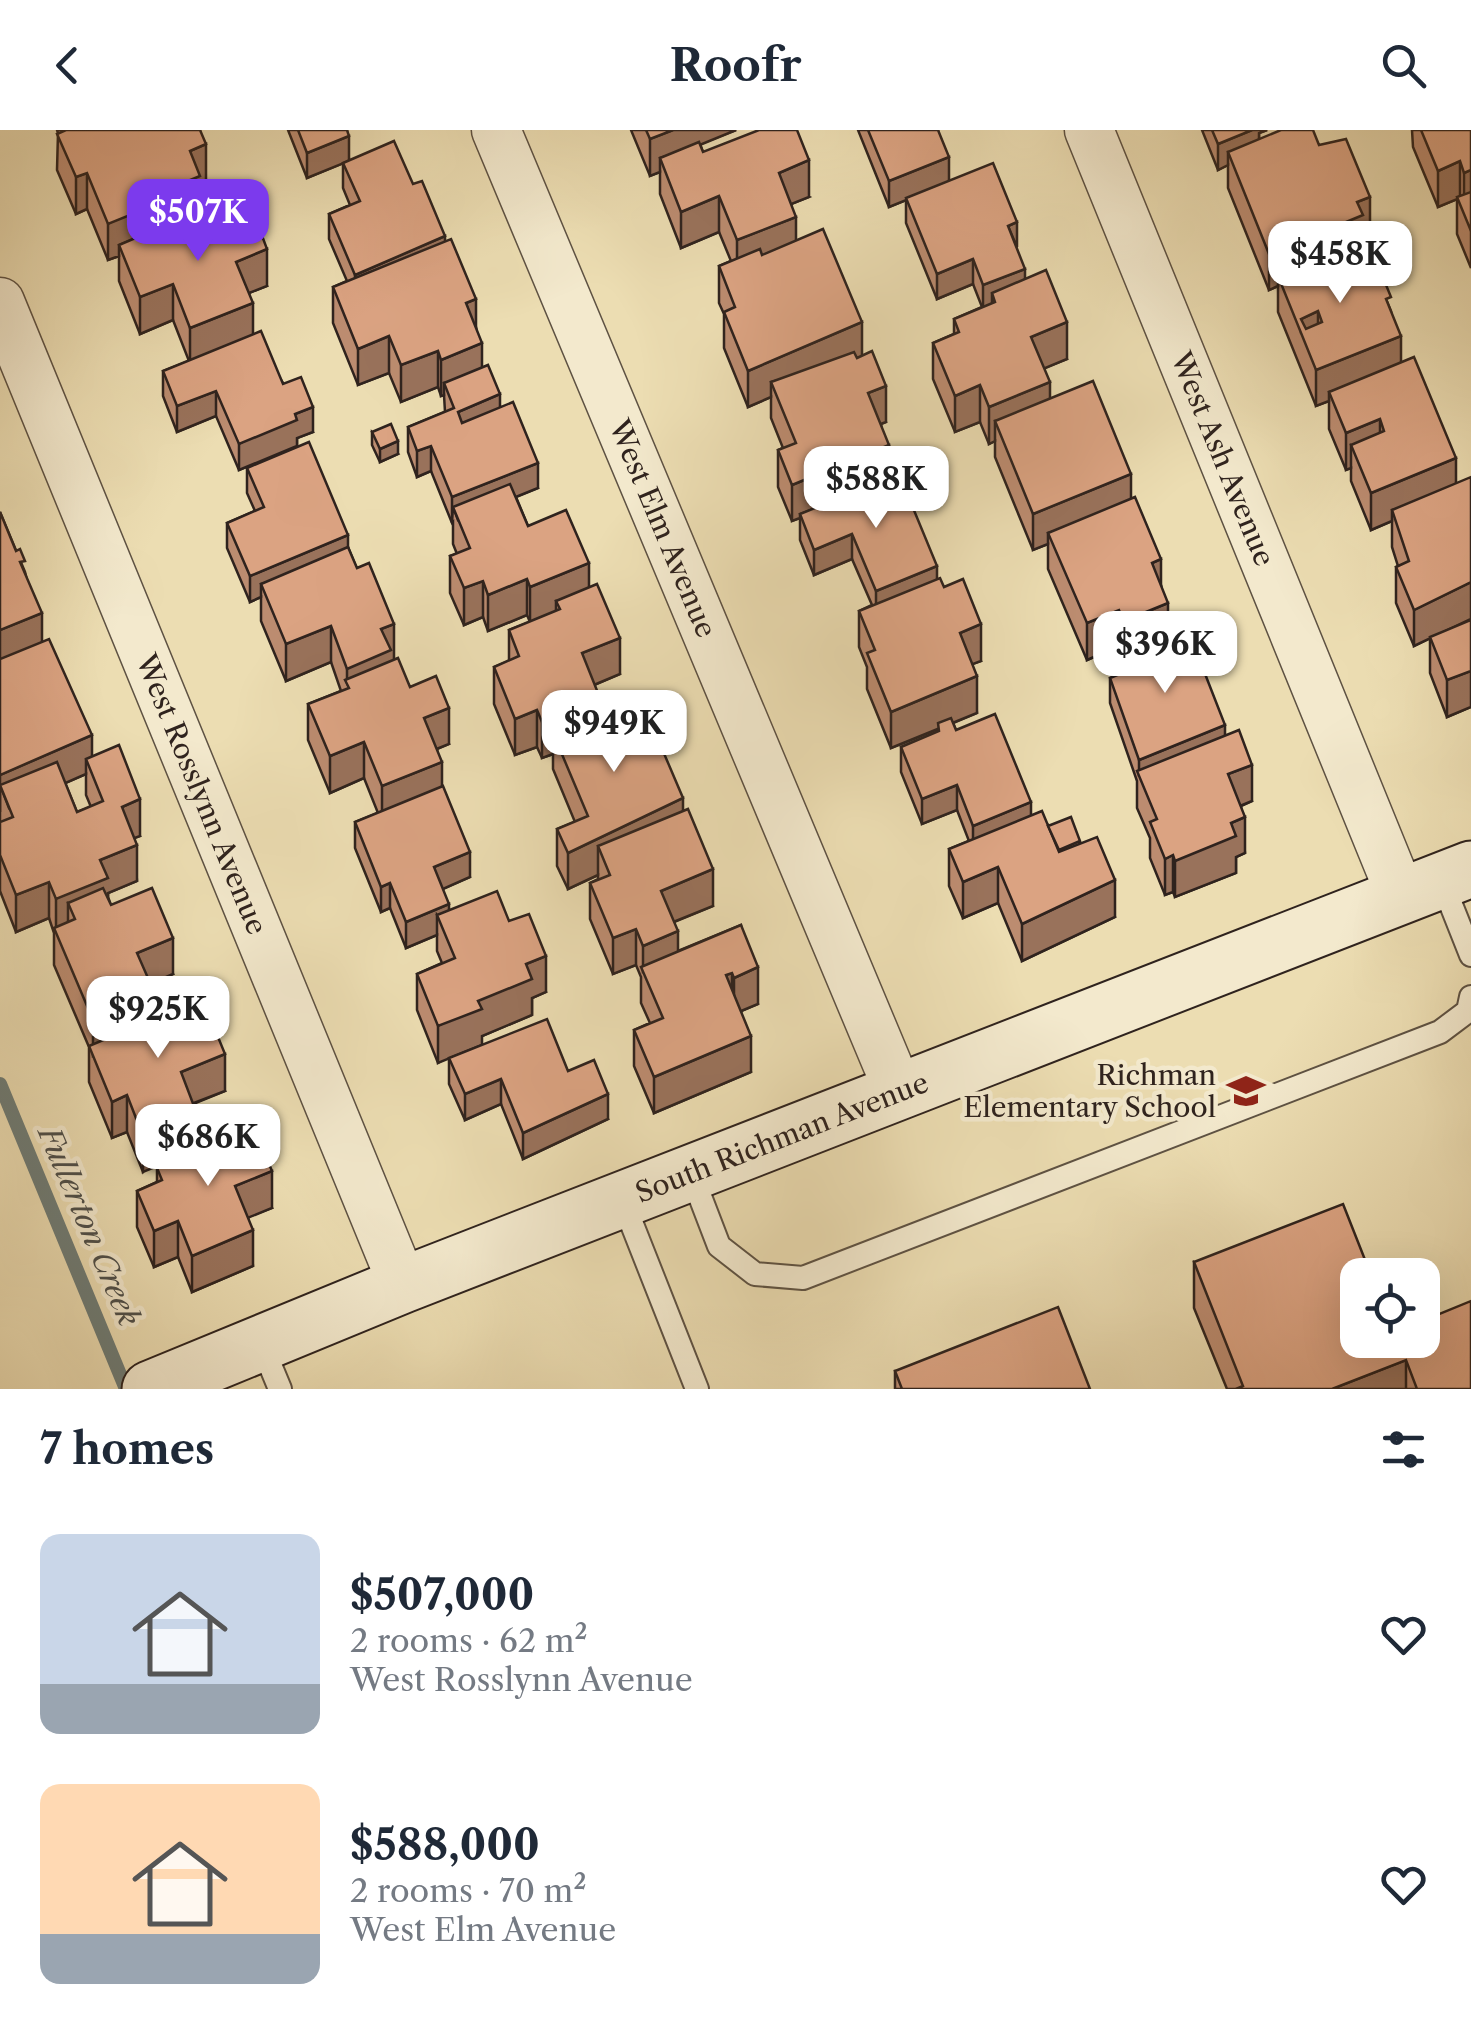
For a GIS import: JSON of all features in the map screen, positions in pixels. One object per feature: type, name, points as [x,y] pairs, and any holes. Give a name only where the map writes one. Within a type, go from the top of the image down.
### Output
[{"type":"street","name":"West Elm Avenue","points":[[496,130],[899,1092]]},
{"type":"street","name":"West Ash Avenue","points":[[1089,130],[1438,883]]},
{"type":"street","name":"West Rosslynn Avenue","points":[[0,302],[403,1286]]},
{"type":"street","name":"South Richman Avenue","points":[[160,1385],[270,1366],[403,1286],[1438,883]]},
{"type":"lane","points":[[1438,883],[1471,954]]},
{"type":"lane","points":[[691,1173],[719,1246],[754,1274],[803,1278],[1440,1032],[1468,1010],[1471,997]]},
{"type":"lane","points":[[622,1200],[698,1389]]},
{"type":"building","points":[[66,130],[200,130],[206,144],[190,151],[200,176],[147,198],[150,207],[108,224],[87,173],[76,177],[57,134]]},
{"type":"building","points":[[298,130],[347,130],[349,136],[307,153]]},
{"type":"building","points":[[646,130],[673,130],[650,139]]},
{"type":"building","points":[[759,130],[797,130],[809,160],[779,173],[796,217],[737,240],[719,196],[681,212],[660,158],[699,142],[703,152]]},
{"type":"building","points":[[868,130],[938,130],[949,157],[889,181]]},
{"type":"building","points":[[1212,130],[1252,130],[1218,144]]},
{"type":"building","points":[[1281,130],[1313,130],[1319,145],[1346,139],[1370,197],[1357,202],[1363,215],[1269,254],[1228,152]]},
{"type":"building","points":[[1421,130],[1471,130],[1471,170],[1464,173],[1460,161],[1438,171]]},
{"type":"building","points":[[394,141],[413,184],[422,181],[445,236],[355,275],[329,214],[360,201],[343,163]]},
{"type":"building","points":[[993,163],[1017,222],[1008,226],[1025,269],[983,285],[973,259],[937,274],[906,198]]},
{"type":"building","points":[[1471,192],[1471,231],[1457,197]]},
{"type":"building","points":[[252,209],[267,249],[236,262],[253,303],[190,328],[173,284],[140,297],[119,245],[154,230],[157,238],[216,214],[219,222]]},
{"type":"building","points":[[823,229],[862,322],[748,371],[724,312],[735,307],[719,266],[760,249],[762,255]]},
{"type":"building","points":[[451,239],[476,299],[466,303],[482,343],[441,360],[438,351],[401,365],[389,336],[358,349],[333,287]]},
{"type":"building","points":[[1362,242],[1379,282],[1384,280],[1391,297],[1386,299],[1401,336],[1316,370],[1278,276]],"holes":[[[1318,311],[1322,322],[1306,329],[1301,319]]]},
{"type":"building","points":[[1046,270],[1067,322],[1031,337],[1050,382],[989,407],[980,385],[955,396],[933,343],[959,332],[954,319],[995,302],[992,293]]},
{"type":"building","points":[[261,331],[283,384],[301,377],[313,407],[295,414],[297,420],[239,444],[216,391],[177,406],[163,371]]},
{"type":"building","points":[[872,351],[886,386],[868,393],[889,445],[792,485],[778,450],[796,443],[771,382],[854,352],[857,358]]},
{"type":"building","points":[[1414,357],[1456,458],[1371,493],[1351,445],[1384,431],[1380,419],[1346,433],[1329,392]]},
{"type":"building","points":[[488,365],[500,394],[458,412],[462,423],[513,402],[538,463],[452,497],[431,446],[417,451],[408,427],[454,408],[444,383]]},
{"type":"building","points":[[1093,381],[1131,474],[1033,514],[995,421]]},
{"type":"building","points":[[391,424],[398,441],[380,449],[372,432]]},
{"type":"building","points":[[309,442],[348,535],[250,576],[227,523],[264,507],[247,468]]},
{"type":"building","points":[[899,474],[937,566],[876,591],[852,534],[814,550],[800,514]]},
{"type":"building","points":[[1471,477],[1471,582],[1414,610],[1396,567],[1409,561],[1392,510]]},
{"type":"building","points":[[510,484],[528,526],[566,510],[589,563],[530,587],[527,579],[488,595],[483,581],[464,588],[450,556],[470,548],[453,507]]},
{"type":"building","points":[[1135,497],[1161,559],[1152,563],[1168,603],[1124,621],[1119,610],[1087,623],[1048,533]]},
{"type":"building","points":[[0,512],[16,551],[20,549],[25,561],[20,562],[42,613],[0,630]]},
{"type":"building","points":[[348,547],[357,568],[369,563],[394,624],[381,629],[391,650],[347,669],[331,626],[286,644],[261,584]]},
{"type":"building","points":[[940,578],[944,587],[963,579],[981,624],[960,633],[977,676],[891,712],[867,653],[875,650],[859,611]]},
{"type":"building","points":[[597,584],[620,638],[582,653],[600,698],[542,722],[537,710],[515,719],[494,667],[519,656],[509,630],[560,609],[556,601]]},
{"type":"building","points":[[1471,620],[1471,671],[1447,680],[1430,637]]},
{"type":"building","points":[[1174,626],[1190,665],[1200,661],[1225,725],[1139,760],[1110,678],[1139,666],[1130,643]]},
{"type":"building","points":[[49,639],[92,735],[0,775],[0,659]]},
{"type":"building","points":[[398,658],[410,687],[436,676],[449,708],[424,718],[442,762],[382,786],[364,742],[330,756],[308,704],[349,688],[345,680]]},
{"type":"building","points":[[627,702],[644,742],[657,737],[683,798],[568,853],[557,829],[588,816],[553,733]]},
{"type":"building","points":[[995,714],[1031,802],[973,826],[957,785],[922,799],[901,747],[939,731],[938,723],[951,718],[956,730]]},
{"type":"building","points":[[1239,730],[1252,765],[1228,774],[1245,817],[1231,823],[1236,836],[1175,861],[1173,855],[1165,859],[1150,822],[1157,819],[1137,771]]},
{"type":"building","points":[[119,745],[140,799],[122,807],[137,845],[100,860],[108,878],[56,899],[49,882],[16,895],[0,855],[0,822],[13,817],[0,785],[57,762],[77,812],[103,801],[86,759]]},
{"type":"building","points":[[443,786],[470,852],[434,867],[449,904],[406,922],[390,883],[381,887],[355,822]]},
{"type":"building","points":[[688,809],[713,869],[661,891],[678,931],[643,946],[636,929],[613,938],[590,883],[610,875],[598,846]]},
{"type":"building","points":[[1042,811],[1059,852],[1097,837],[1115,880],[1022,924],[998,867],[963,882],[949,849]]},
{"type":"building","points":[[1071,817],[1080,841],[1059,850],[1048,826]]},
{"type":"building","points":[[103,888],[111,905],[152,888],[173,938],[137,953],[155,994],[93,1020],[54,928],[75,919],[68,903]]},
{"type":"building","points":[[497,891],[509,921],[529,914],[546,956],[526,964],[532,979],[478,1001],[482,1009],[438,1026],[417,974],[455,958],[437,915]]},
{"type":"building","points":[[741,925],[758,967],[734,978],[732,973],[726,975],[751,1036],[654,1077],[634,1030],[663,1018],[641,967]]},
{"type":"building","points":[[200,993],[225,1054],[181,1072],[197,1114],[143,1136],[127,1095],[112,1102],[89,1046],[120,1033],[118,1026]]},
{"type":"building","points":[[547,1019],[568,1071],[594,1060],[608,1094],[523,1133],[501,1079],[465,1094],[449,1058]]},
{"type":"building","points":[[250,1118],[272,1171],[235,1186],[253,1230],[192,1256],[178,1221],[154,1231],[137,1191],[162,1180],[157,1168],[217,1142],[213,1134]]},
{"type":"building","points":[[1343,1204],[1364,1258],[1340,1258],[1340,1358],[1440,1358],[1440,1314],[1471,1301],[1471,1389],[1417,1389],[1406,1360],[1332,1389],[1236,1389],[1243,1386],[1194,1262]]},
{"type":"building","points":[[1058,1307],[1090,1389],[902,1389],[895,1371]]},
{"type":"waterway","name":"Fullerton Creek","points":[[0,1084],[126,1389]]},
{"type":"place","name":"Richman Elementary School","points":[[1246,1091]]}]
